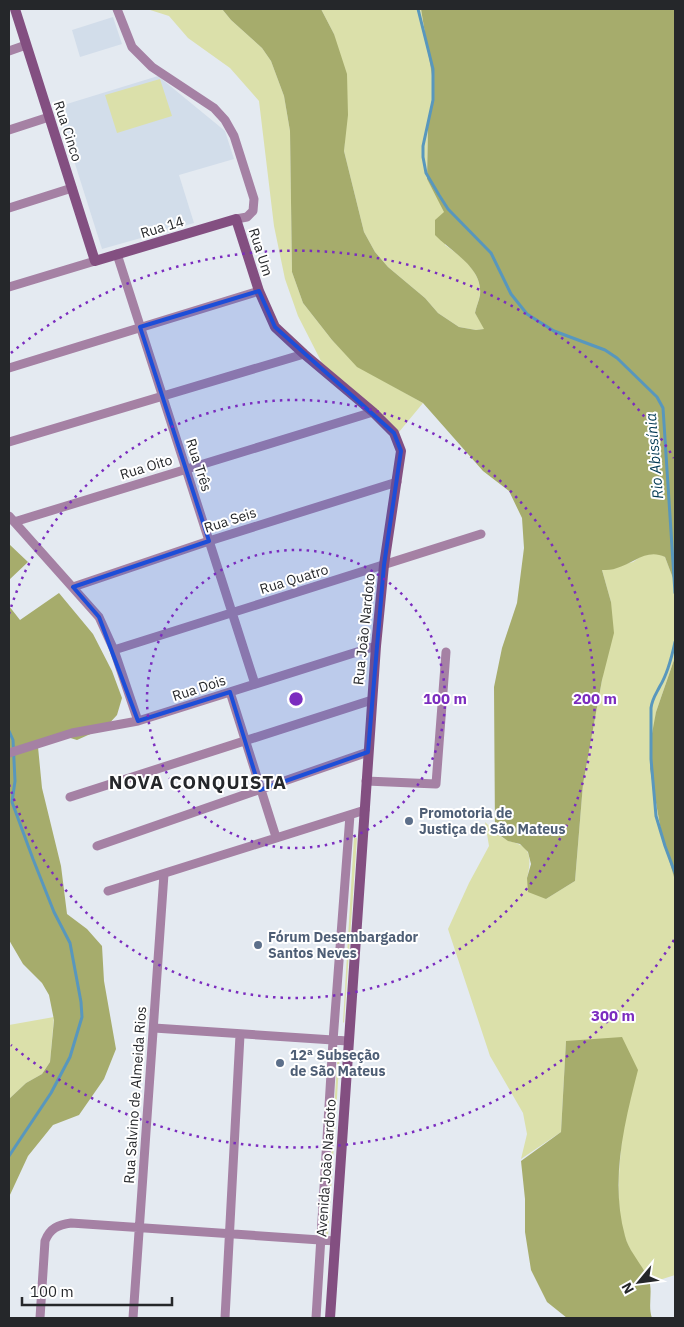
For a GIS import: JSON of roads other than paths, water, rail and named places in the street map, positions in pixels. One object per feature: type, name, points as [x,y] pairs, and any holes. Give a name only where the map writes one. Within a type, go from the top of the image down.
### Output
[{"type":"street","name":"Rua Cinco","points":[[14,9],[95,261]]},
{"type":"street","name":"Rua Um","points":[[118,9],[132,46],[152,67],[214,108],[225,120],[234,136],[254,199],[253,211],[247,216],[236,219],[259,291],[276,327],[394,433],[401,451]]},
{"type":"street","points":[[9,51],[26,45]]},
{"type":"street","points":[[9,130],[49,117]]},
{"type":"street","points":[[9,208],[72,188]]},
{"type":"street","name":"Rua 14","points":[[95,261],[236,219]]},
{"type":"street","name":"Rua Três","points":[[117,254],[255,684]]},
{"type":"street","points":[[9,287],[95,261]]},
{"type":"street","points":[[9,368],[259,291]]},
{"type":"street","points":[[9,442],[304,354]]},
{"type":"street","name":"Rua Oito","points":[[12,519],[186,469],[372,412]]},
{"type":"street","name":"Rua João Nardoto","points":[[365,810],[376,646],[384,566],[401,451]]},
{"type":"street","name":"Rua Seis","points":[[73,587],[209,541],[397,482]]},
{"type":"street","points":[[12,519],[99,617],[114,650],[138,721]]},
{"type":"street","name":"Rua Quatro","points":[[114,650],[481,534]]},
{"type":"street","name":"Rua Dois","points":[[9,753],[72,733],[138,721],[376,646]]},
{"type":"street","points":[[366,781],[436,784],[446,652]]},
{"type":"street","points":[[230,692],[276,837]]},
{"type":"street","points":[[70,797],[372,700]]},
{"type":"street","points":[[97,846],[368,752]]},
{"type":"street","points":[[108,891],[365,810]]},
{"type":"street","name":"Avenida João Nardoto","points":[[330,1318],[365,810]]},
{"type":"street","name":"Avenida João Nardoto","points":[[316,1318],[333,1041],[350,815]]},
{"type":"street","name":"Rua Salvino de Almeida Rios","points":[[133,1318],[164,874]]},
{"type":"street","points":[[154,1028],[348,1041]]},
{"type":"street","points":[[225,1318],[240,1035]]},
{"type":"street","points":[[40,1318],[45,1241],[48,1233],[54,1227],[72,1223],[335,1241]]},
{"type":"waterway","name":"Rio Abissínia","points":[[418,9],[433,69],[433,100],[423,146],[423,157],[426,173],[439,195],[448,209],[491,253],[511,294],[527,314],[554,331],[605,350],[617,358],[657,397],[663,408],[675,593]]},
{"type":"waterway","name":"Rio Abissínia","points":[[675,642],[671,659],[663,681],[653,699],[651,708],[651,759],[656,816],[675,873]]},
{"type":"waterway","points":[[9,731],[13,740],[15,781],[12,802],[54,912],[70,943],[82,1017],[70,1057],[51,1093],[9,1156]]},
{"type":"place","name":"Promotoria de Justiça de São Mateus","points":[[409,821]]},
{"type":"place","name":"Fórum Desembargador Santos Neves","points":[[258,945]]},
{"type":"place","name":"12ª Subseção de São Mateus","points":[[280,1063]]},
{"type":"district","name":"NOVA CONQUISTA","points":[[198,782]]}]
